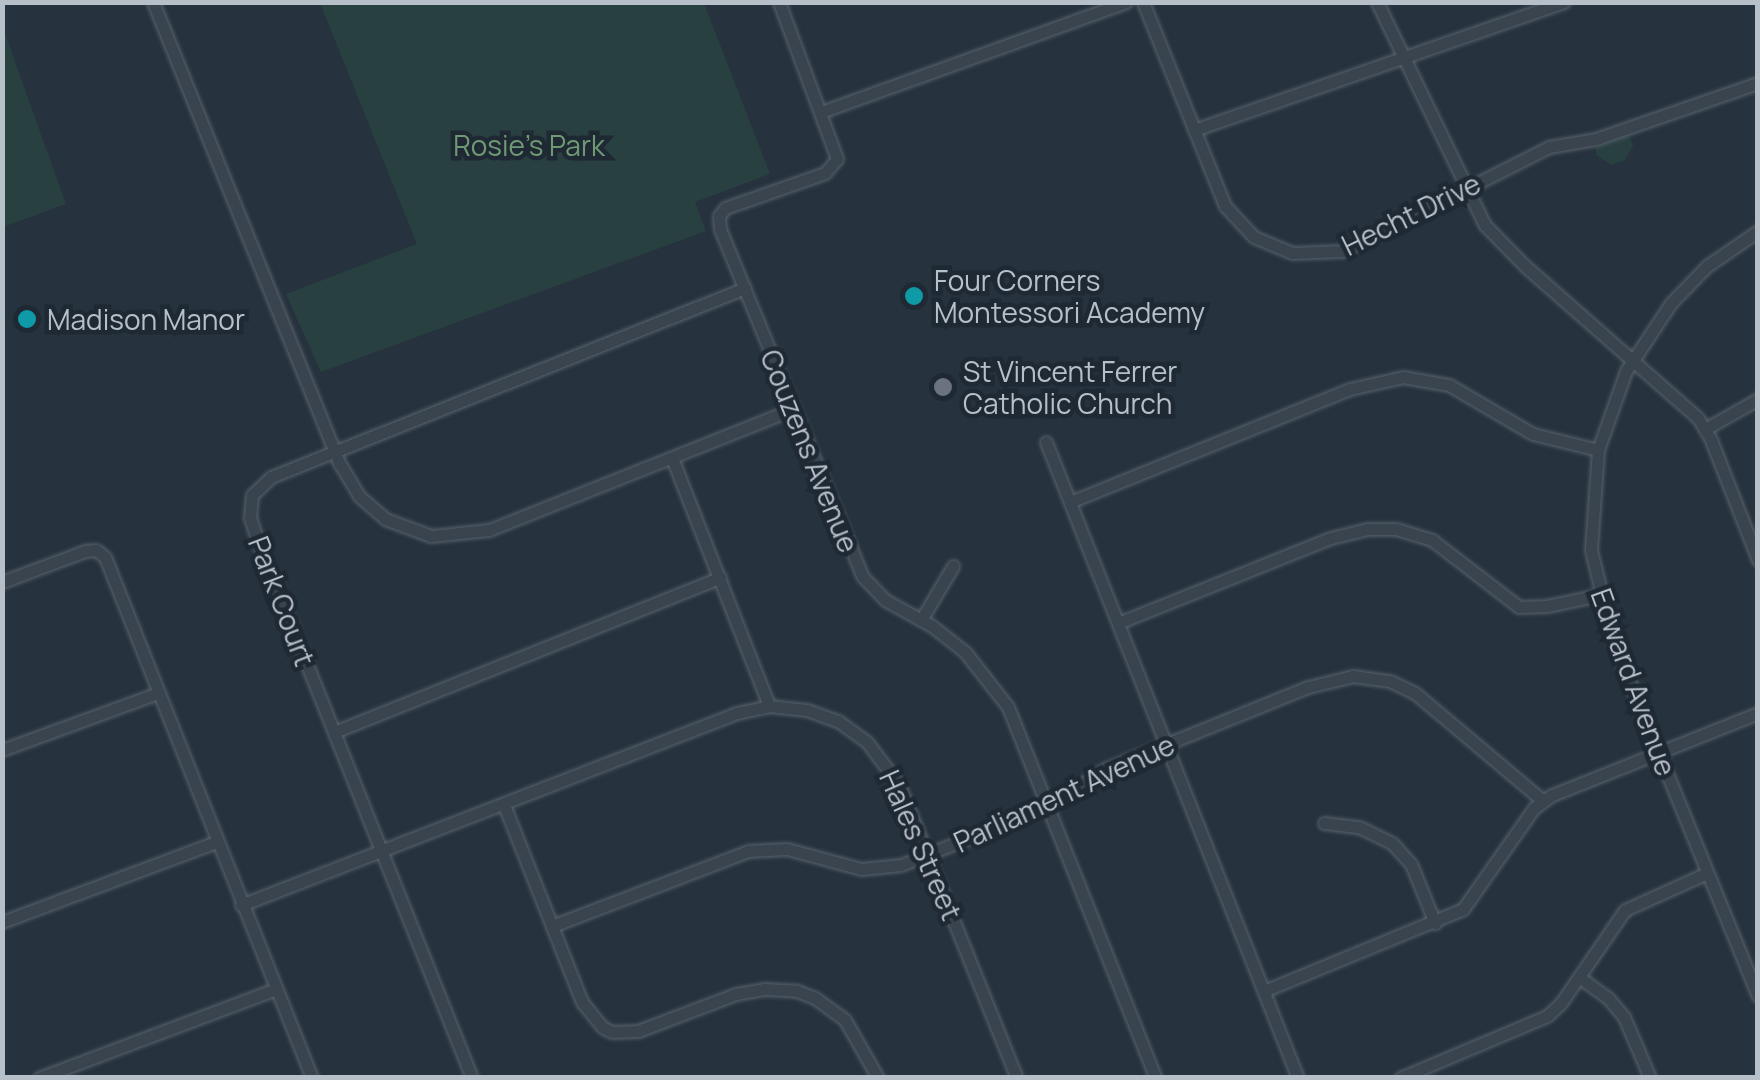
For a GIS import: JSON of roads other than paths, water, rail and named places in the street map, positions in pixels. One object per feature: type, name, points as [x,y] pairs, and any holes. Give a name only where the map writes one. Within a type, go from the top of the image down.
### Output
[{"type":"street","points":[[153,2],[335,451],[349,482],[374,512],[415,533],[443,537],[489,530],[793,410]]},
{"type":"street","points":[[779,2],[821,112],[1126,2]]},
{"type":"street","name":"Hecht Drive","points":[[1143,2],[1232,217],[1264,243],[1292,254],[1344,251],[1549,147],[1596,139],[1758,83]]},
{"type":"street","points":[[1377,2],[1401,59],[1494,236],[1692,410],[1705,429],[1758,560]]},
{"type":"street","points":[[1194,130],[1564,2]]},
{"type":"street","name":"Couzens Avenue","points":[[821,112],[836,150],[835,165],[732,204],[719,216],[793,410],[863,576],[885,600],[922,620],[965,652],[995,687],[1018,729],[1156,1078]]},
{"type":"street","name":"Edward Avenue","points":[[1758,231],[1686,286],[1632,359],[1598,450],[1591,550],[1598,595],[1758,996]]},
{"type":"street","name":"Park Court","points":[[472,1078],[250,513],[252,496],[262,482],[335,451],[745,288]]},
{"type":"street","points":[[1070,502],[1350,390],[1403,377],[1449,385],[1533,434],[1598,450]]},
{"type":"street","points":[[1705,429],[1758,400]]},
{"type":"street","points":[[1046,442],[1298,1078]]},
{"type":"street","points":[[241,905],[383,854],[716,720],[769,706],[672,458]]},
{"type":"street","points":[[1118,623],[1332,538],[1368,529],[1396,529],[1432,540],[1520,607],[1598,595]]},
{"type":"street","points":[[2,582],[96,550],[110,565],[312,1078]]},
{"type":"street","points":[[922,620],[953,566]]},
{"type":"street","points":[[334,732],[720,578]]},
{"type":"street","name":"Parliament Avenue","points":[[552,926],[748,851],[788,850],[874,870],[928,855],[1050,806],[1104,770],[1324,682],[1353,676],[1378,678],[1426,700],[1542,800]]},
{"type":"street","points":[[2,750],[158,693]]},
{"type":"street","name":"Hales Street","points":[[769,706],[821,714],[867,742],[899,785],[1017,1078]]},
{"type":"street","points":[[1264,992],[1435,923],[1468,905],[1542,800],[1758,712]]},
{"type":"street","points":[[504,805],[588,1012],[612,1032],[638,1030],[748,991],[797,991],[815,998],[845,1020],[878,1078]]},
{"type":"street","points":[[1324,824],[1359,826],[1392,843],[1411,864],[1435,923]]},
{"type":"street","points":[[2,922],[216,842]]},
{"type":"street","points":[[1400,1078],[1538,1022],[1561,1003],[1631,905],[1707,873]]},
{"type":"street","points":[[1579,977],[1608,998],[1624,1017],[1650,1078]]},
{"type":"street","points":[[39,1078],[276,989]]},
{"type":"place","name":"Four Corners Montessori Academy","points":[[914,296]]},
{"type":"place","name":"Madison Manor","points":[[27,319]]},
{"type":"place","name":"St Vincent Ferrer Catholic Church","points":[[943,387]]},
{"type":"park label","name":"Rosie's Park","points":[[529,145]]}]
